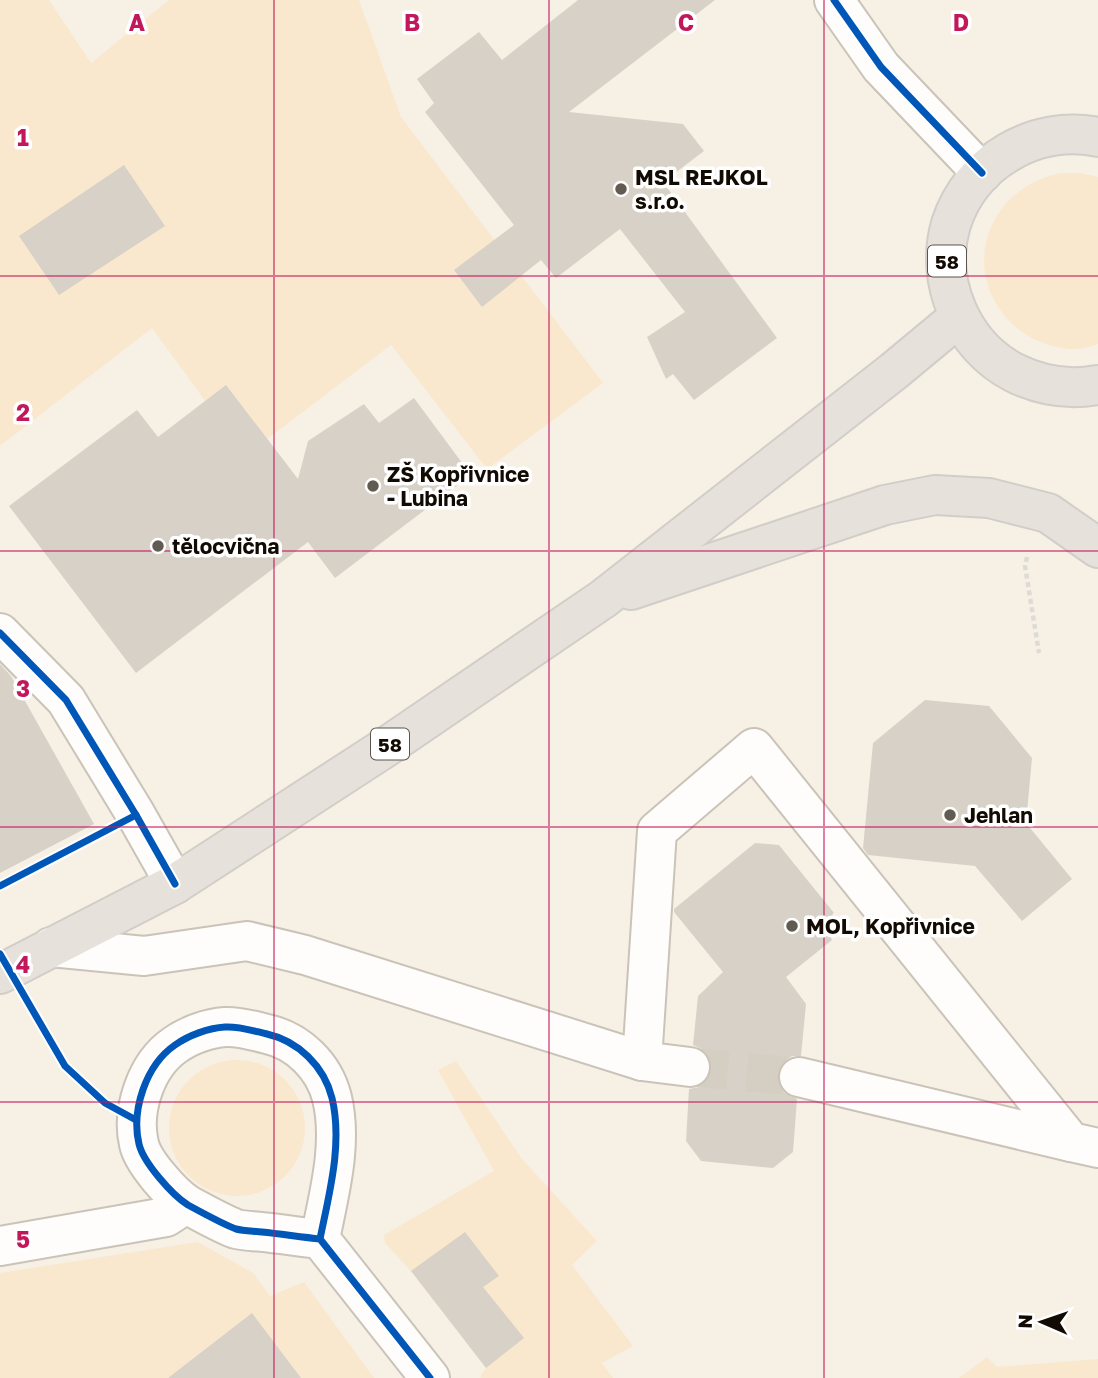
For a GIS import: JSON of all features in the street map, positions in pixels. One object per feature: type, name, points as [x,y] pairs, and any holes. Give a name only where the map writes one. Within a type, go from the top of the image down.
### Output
[{"type":"main road","name":"58","points":[[1098,137],[1059,135],[1042,138],[1009,151],[982,173],[970,187],[952,222],[947,241],[948,280],[952,299],[959,317],[980,347],[1001,365],[1041,384],[1059,387],[1098,385]]},
{"type":"main road","name":"58","points":[[0,974],[175,884],[383,749],[603,600],[959,317]]},
{"type":"main road","points":[[603,600],[885,505],[935,495],[989,498],[1048,513],[1098,548]]},
{"type":"street","points":[[834,0],[881,67],[982,173]]},
{"type":"street","points":[[0,633],[66,700],[175,884]]},
{"type":"street","points":[[642,1061],[657,831],[754,748],[1013,1070],[1084,1145]]},
{"type":"street","points":[[51,947],[144,956],[247,941],[306,955],[642,1061],[690,1067]]},
{"type":"street","points":[[320,1239],[334,1165],[336,1132],[332,1098],[314,1063],[299,1048],[274,1035],[249,1029],[226,1027],[189,1037],[174,1045],[149,1076],[140,1098],[136,1119],[139,1147],[155,1172],[186,1204],[236,1228],[320,1239],[430,1378]]},
{"type":"street","points":[[799,1077],[1084,1145]]},
{"type":"street","points":[[0,1246],[166,1217],[186,1204]]},
{"type":"path","points":[[1029,554],[1025,566],[1039,653]]},
{"type":"path","points":[[49,1039],[65,1066],[105,1103],[136,1119]]},
{"type":"shaded area","points":[[0,0],[49,0],[91,63],[169,0],[359,0],[401,117],[603,383],[487,469],[391,345],[262,443],[206,402],[152,328],[0,446]]},
{"type":"shaded area","points":[[1081,173],[1098,177],[1098,344],[1072,349],[1036,340],[1012,323],[994,300],[984,262],[992,225],[1001,209],[1014,195],[1049,176]]},
{"type":"shaded area","points":[[237,1060],[263,1065],[285,1080],[300,1102],[305,1128],[300,1154],[285,1176],[263,1191],[237,1196],[211,1191],[189,1176],[174,1154],[169,1128],[174,1102],[189,1080],[211,1065]]},
{"type":"shaded area","points":[[456,1061],[522,1159],[597,1241],[572,1265],[633,1346],[602,1363],[613,1378],[480,1377],[486,1368],[411,1271],[385,1243],[384,1235],[494,1171],[438,1070]]},
{"type":"shaded area","points":[[198,1242],[253,1273],[270,1296],[304,1282],[374,1378],[0,1378],[0,1273]]},
{"type":"shaded area","points":[[987,1357],[997,1367],[1098,1359],[1098,1378],[959,1378]]},
{"type":"building","points":[[578,0],[715,0],[569,112],[683,124],[704,151],[663,182],[777,338],[694,400],[673,374],[666,379],[647,337],[685,312],[620,229],[556,278],[541,260],[482,307],[454,270],[514,225],[425,112],[434,103],[417,79],[479,32],[502,60]]},
{"type":"building","points":[[124,165],[165,226],[59,295],[19,236]]},
{"type":"building","name":"tělocvična","points":[[226,385],[298,479],[308,441],[364,404],[379,423],[414,398],[471,475],[335,578],[308,542],[136,673],[9,506],[137,410],[158,437]]},
{"type":"building","points":[[0,664],[11,676],[94,824],[0,873]]},
{"type":"building","name":"Jehlan","points":[[925,700],[989,706],[1032,758],[1026,823],[1072,879],[1022,921],[975,866],[868,855],[863,848],[873,743]]},
{"type":"building","points":[[755,843],[779,845],[843,927],[832,940],[786,977],[806,1004],[801,1056],[792,1056],[784,1062],[778,1073],[778,1084],[784,1092],[797,1099],[793,1152],[773,1168],[701,1161],[686,1141],[689,1089],[699,1087],[707,1081],[712,1069],[704,1050],[693,1045],[698,996],[723,972],[674,909]]},
{"type":"building","points":[[465,1232],[499,1276],[483,1287],[524,1338],[486,1368],[411,1271]]},
{"type":"building","points":[[252,1313],[301,1378],[168,1378]]},
{"type":"tunnel","points":[[690,1067],[799,1077]]},
{"type":"cycle path","points":[[834,0],[881,67],[982,173]]},
{"type":"cycle path","points":[[0,633],[66,700],[175,884]]},
{"type":"cycle path","points":[[0,886],[136,815]]},
{"type":"cycle path","points":[[0,954],[65,1066],[105,1103],[136,1120]]},
{"type":"cycle path","points":[[320,1239],[334,1169],[336,1133],[332,1098],[323,1075],[308,1057],[289,1042],[241,1028],[206,1030],[175,1045],[156,1064],[139,1103],[139,1144],[152,1169],[181,1200],[231,1227],[320,1239],[430,1378]]},
{"type":"place","name":"MSL REJKOL s.r.o.","points":[[621,189]]},
{"type":"place","name":"ZŠ Kopřivnice - Lubina","points":[[373,486]]},
{"type":"place","name":"tělocvična","points":[[158,546]]},
{"type":"place","name":"Jehlan","points":[[950,815]]},
{"type":"place","name":"MOL, Kopřivnice","points":[[792,926]]}]
